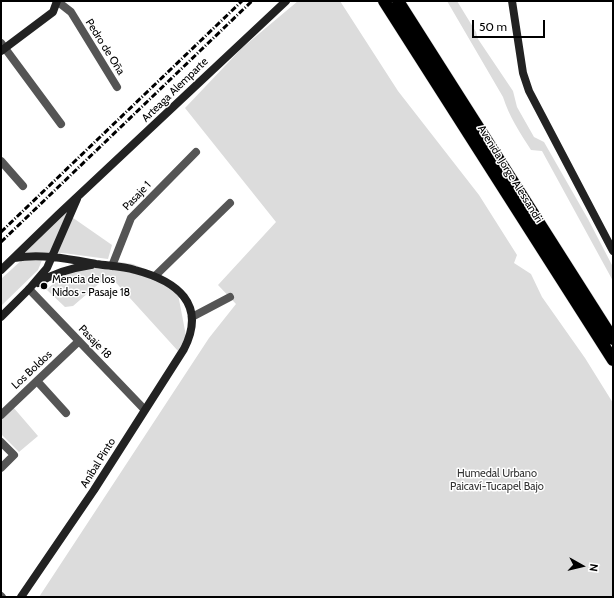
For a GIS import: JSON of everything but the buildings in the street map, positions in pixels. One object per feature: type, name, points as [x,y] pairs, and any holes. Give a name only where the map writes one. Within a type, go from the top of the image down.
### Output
[{"type":"highway","name":"Avenida Jorge Alessandri","points":[[384,1],[613,360]]},
{"type":"highway","name":"Avenida Jorge Alessandri","points":[[398,1],[613,338]]},
{"type":"street","points":[[57,1],[53,12],[2,47],[61,124]]},
{"type":"street","name":"Pedro de Oña","points":[[57,1],[71,12],[117,87]]},
{"type":"street","name":"Arteaga Alemparte","points":[[1,270],[286,1]]},
{"type":"street","points":[[512,1],[523,73],[529,91],[613,251]]},
{"type":"street","name":"Pasaje 1","points":[[112,266],[131,218],[196,152]]},
{"type":"street","points":[[1,161],[23,186]]},
{"type":"street","points":[[1,317],[41,276],[53,257],[66,222],[79,195]]},
{"type":"street","points":[[155,276],[230,202]]},
{"type":"street","points":[[14,258],[36,256],[53,257],[134,269],[169,282],[184,296],[189,304],[192,317],[230,297]]},
{"type":"street","points":[[29,289],[39,282],[58,273],[97,264]]},
{"type":"street","name":"Pasaje 18","points":[[29,289],[144,410]]},
{"type":"street","name":"Aníbal Pinto","points":[[21,597],[94,490],[144,410],[184,350],[192,328],[192,317]]},
{"type":"street","name":"Los Boldos","points":[[1,415],[79,341]]},
{"type":"street","points":[[37,381],[66,413]]},
{"type":"street","points":[[1,468],[14,455],[2,444]]},
{"type":"green space","name":"Humedal Urbano Paicaví-Tucapel Bajo","points":[[298,1],[340,1],[398,91],[479,195],[517,255],[514,263],[531,274],[542,297],[585,358],[613,403],[613,597],[39,597],[209,338],[236,304],[218,285],[276,222],[185,108],[242,48]]},
{"type":"green space","points":[[447,1],[457,1],[476,32],[478,39],[513,91],[517,107],[534,137],[544,142],[588,219],[613,267],[613,281],[542,151],[531,150],[512,118],[503,97]]},
{"type":"green space","points":[[66,213],[112,245],[108,259],[63,253],[25,252]]},
{"type":"green space","points":[[24,258],[42,260],[38,270],[1,306],[1,279]]},
{"type":"green space","points":[[113,261],[133,264],[162,276],[178,294],[186,336],[178,351],[109,275],[73,306],[65,307],[47,290],[68,274]]},
{"type":"green space","points":[[13,407],[38,436],[19,452],[1,434],[1,420]]},
{"type":"railway","points":[[1,232],[242,1]]},
{"type":"railway","points":[[1,242],[252,1]]},
{"type":"place","name":"Mencia de los Nidos - Pasaje 18","points":[[44,286]]}]
